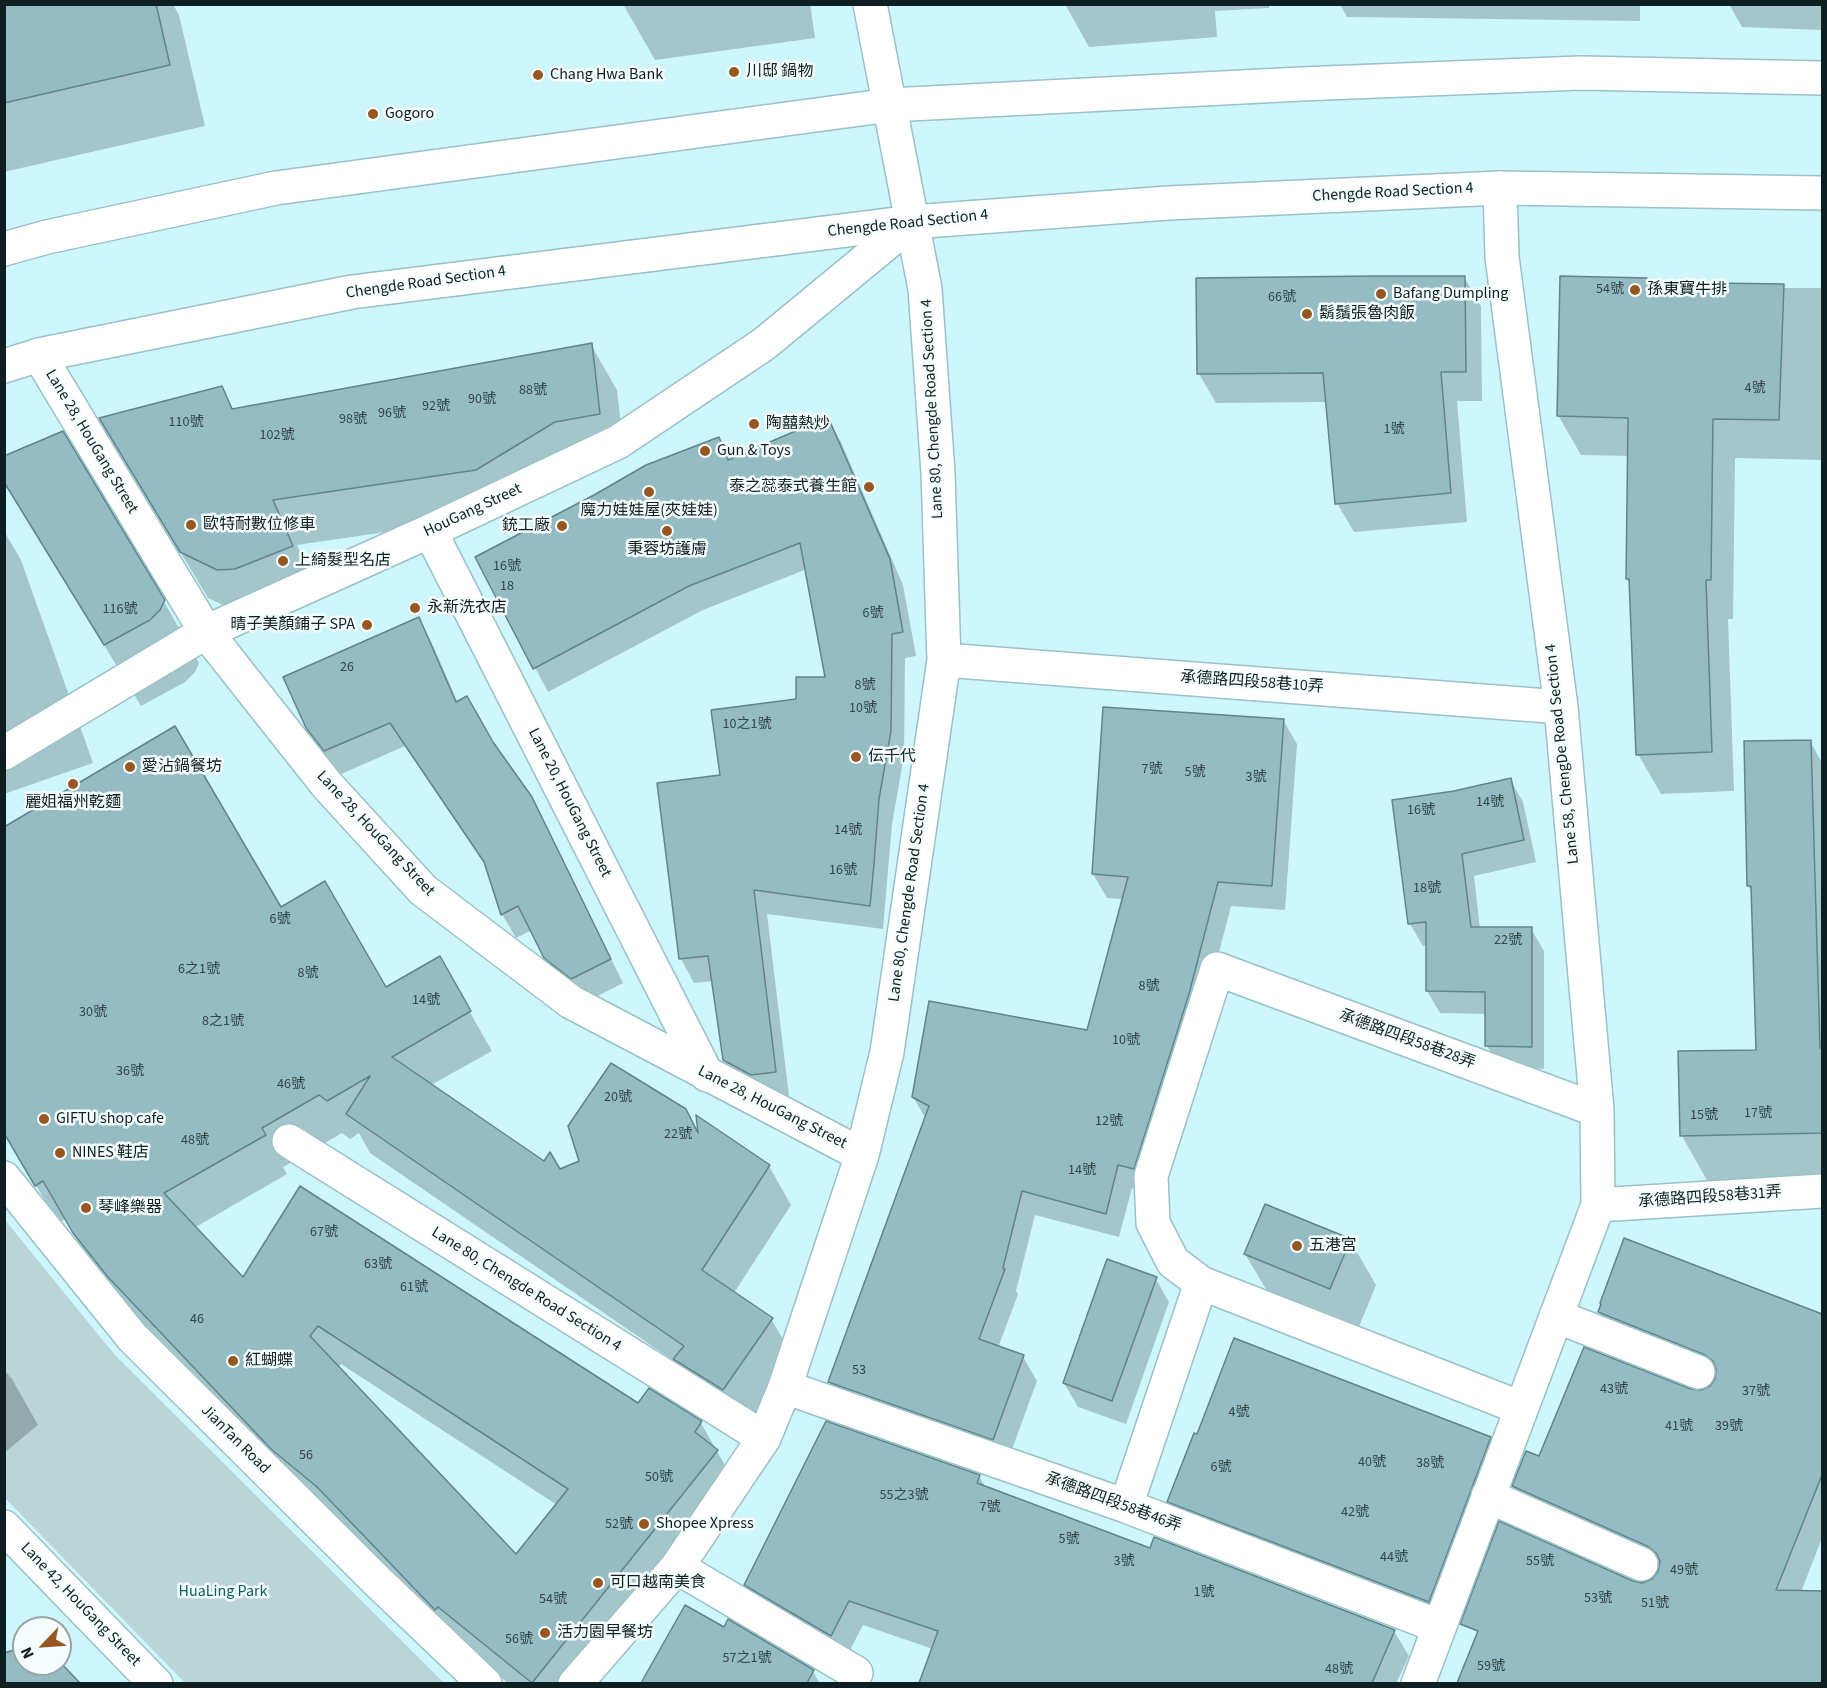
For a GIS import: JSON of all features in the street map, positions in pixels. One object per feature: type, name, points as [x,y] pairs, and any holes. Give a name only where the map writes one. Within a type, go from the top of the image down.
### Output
[{"type":"street","name":"Lane 80, Chengde Road Section 4","points":[[576,1683],[677,1568],[764,1438],[785,1387],[862,1155],[887,1052],[944,660],[938,472],[925,289],[870,4]]},
{"type":"street","points":[[4,249],[47,237],[276,188],[890,105],[1300,84],[1580,73],[1822,78]]},
{"type":"street","name":"Chengde Road Section 4","points":[[4,366],[39,355],[352,292],[912,222],[1168,203],[1500,188],[1822,193]]},
{"type":"street","name":"Lane 58, ChengDe Road Section 4","points":[[1418,1683],[1598,1205],[1597,1110],[1561,706],[1502,256],[1500,188]]},
{"type":"street","name":"HouGang Street","points":[[4,753],[206,632],[430,531],[618,442],[764,344],[912,222]]},
{"type":"street","name":"Lane 28, HouGang Street","points":[[39,355],[206,632],[327,785],[423,890],[571,1002],[862,1155]]},
{"type":"street","name":"Lane 20, HouGang Street","points":[[430,531],[707,1075]]},
{"type":"street","name":"承德路四段58巷10弄","points":[[944,660],[1561,706]]},
{"type":"street","name":"承德路四段58巷28弄","points":[[1201,1283],[1173,1262],[1153,1223],[1151,1176],[1217,969],[1597,1110]]},
{"type":"street","name":"Lane 80, Chengde Road Section 4","points":[[289,1142],[764,1438]]},
{"type":"street","name":"JianTan Road","points":[[4,1178],[132,1337],[377,1581],[485,1683]]},
{"type":"street","name":"承德路四段58巷31弄","points":[[1598,1205],[1822,1191]]},
{"type":"street","points":[[1126,1506],[1201,1283],[1521,1408]]},
{"type":"street","points":[[1556,1316],[1698,1372]]},
{"type":"street","name":"承德路四段58巷46弄","points":[[785,1387],[1126,1506],[1438,1626]]},
{"type":"street","points":[[1488,1496],[1641,1564]]},
{"type":"street","name":"Lane 42, HouGang Street","points":[[4,1527],[156,1683]]},
{"type":"street","points":[[677,1568],[856,1673]]},
{"type":"green space","name":"HuaLing Park","points":[[5,1220],[114,1354],[444,1683],[185,1683],[5,1498]]},
{"type":"building","points":[[4,4],[156,4],[170,65],[4,103]]},
{"type":"building","points":[[1465,276],[1466,372],[1441,372],[1451,493],[1335,504],[1323,373],[1197,374],[1196,278]]},
{"type":"building","points":[[1560,276],[1647,278],[1647,282],[1784,284],[1779,420],[1713,419],[1711,580],[1706,580],[1712,752],[1636,755],[1629,579],[1626,579],[1628,418],[1557,416]]},
{"type":"building","points":[[592,343],[600,414],[555,422],[476,470],[273,500],[293,546],[235,569],[217,570],[180,552],[99,418],[222,386],[232,409]]},
{"type":"building","points":[[828,417],[890,559],[903,632],[892,634],[891,731],[879,799],[870,906],[754,890],[776,1072],[751,1075],[723,1060],[708,956],[679,959],[657,783],[720,775],[711,710],[796,699],[796,677],[825,677],[800,543],[689,586],[533,669],[475,557],[646,465],[719,437],[728,460]]},
{"type":"building","points":[[63,431],[165,600],[160,610],[150,620],[104,645],[4,482],[4,456]]},
{"type":"building","points":[[419,617],[456,702],[467,696],[493,742],[532,797],[611,959],[571,979],[544,958],[518,906],[501,915],[484,862],[390,723],[324,751],[306,728],[283,677]]},
{"type":"building","points":[[1103,707],[1284,719],[1272,886],[1218,882],[1189,994],[1134,1169],[1118,1165],[1106,1214],[1022,1191],[1003,1268],[1005,1269],[979,1339],[1024,1355],[993,1440],[828,1382],[929,1106],[912,1097],[929,1001],[1087,1030],[1128,877],[1092,874]]},
{"type":"building","points":[[175,726],[281,907],[325,881],[386,987],[440,956],[471,1011],[392,1057],[544,1161],[550,1152],[560,1169],[579,1161],[568,1126],[611,1063],[686,1109],[698,1133],[696,1115],[770,1165],[702,1270],[773,1318],[723,1390],[673,1359],[684,1346],[346,1114],[370,1076],[327,1101],[319,1095],[262,1128],[266,1135],[164,1193],[243,1277],[300,1186],[638,1403],[649,1388],[702,1421],[695,1432],[718,1450],[532,1683],[438,1607],[435,1610],[317,1487],[271,1449],[107,1276],[73,1233],[43,1181],[35,1186],[4,1133],[4,827]],"holes":[[[318,1326],[568,1489],[516,1554],[310,1336]]]},
{"type":"building","points":[[1811,740],[1820,1048],[1822,1048],[1822,1133],[1680,1136],[1678,1051],[1756,1050],[1751,886],[1747,886],[1744,741]]},
{"type":"building","points":[[1511,778],[1524,840],[1462,854],[1471,927],[1532,927],[1532,1047],[1485,1046],[1485,992],[1426,991],[1426,922],[1408,924],[1392,800],[1454,791]]},
{"type":"building","name":"五港宮","points":[[1265,1204],[1351,1239],[1330,1289],[1244,1254]]},
{"type":"building","points":[[1624,1238],[1822,1314],[1822,1475],[1776,1590],[1822,1591],[1822,1683],[1457,1683],[1478,1631],[1460,1624],[1499,1521],[1633,1581],[1642,1583],[1652,1579],[1658,1571],[1660,1561],[1649,1547],[1512,1486],[1526,1451],[1539,1456],[1584,1347],[1691,1389],[1701,1390],[1710,1386],[1715,1379],[1716,1369],[1713,1361],[1705,1355],[1598,1312]]},
{"type":"building","points":[[1107,1259],[1157,1277],[1112,1401],[1063,1383]]},
{"type":"building","points":[[1234,1338],[1491,1437],[1429,1602],[1167,1502],[1194,1433],[1197,1434]]},
{"type":"building","points":[[826,1421],[980,1475],[977,1483],[1150,1548],[1154,1537],[1395,1630],[1372,1683],[919,1683],[938,1631],[849,1601],[831,1636],[744,1585]]},
{"type":"building","points":[[685,1605],[724,1627],[728,1619],[814,1670],[807,1683],[641,1683]]},
{"type":"building","points":[[12,1651],[12,1676],[72,1675],[80,1683],[4,1683],[4,1653]]},
{"type":"place","name":"川邸 鍋物","points":[[734,72]]},
{"type":"place","name":"Chang Hwa Bank","points":[[538,75]]},
{"type":"place","name":"Gogoro","points":[[373,114]]},
{"type":"place","name":"孫東寶牛排","points":[[1635,290]]},
{"type":"place","name":"Bafang Dumpling","points":[[1381,294]]},
{"type":"place","name":"鬍鬚張魯肉飯","points":[[1307,314]]},
{"type":"place","name":"陶囍熱炒","points":[[754,424]]},
{"type":"place","name":"Gun & Toys","points":[[705,451]]},
{"type":"place","name":"泰之蕊泰式養生館","points":[[869,487]]},
{"type":"place","name":"魔力娃娃屋(夾娃娃)","points":[[649,492]]},
{"type":"place","name":"歐特耐數位修車","points":[[191,525]]},
{"type":"place","name":"銃工廠","points":[[562,526]]},
{"type":"place","name":"秉蓉坊護膚","points":[[667,531]]},
{"type":"place","name":"上綺髮型名店","points":[[283,561]]},
{"type":"place","name":"永新洗衣店","points":[[415,608]]},
{"type":"place","name":"晴子美顏鋪子 SPA","points":[[367,625]]},
{"type":"place","name":"伝千代","points":[[856,757]]},
{"type":"place","name":"愛沾鍋餐坊","points":[[130,767]]},
{"type":"place","name":"麗姐福州乾麵","points":[[73,784]]},
{"type":"place","name":"GIFTU shop cafe","points":[[44,1119]]},
{"type":"place","name":"NINES 鞋店","points":[[60,1153]]},
{"type":"place","name":"琴峰樂器","points":[[86,1208]]},
{"type":"place","name":"五港宮","points":[[1297,1246]]},
{"type":"place","name":"紅蝴蝶","points":[[233,1361]]},
{"type":"place","name":"Shopee Xpress","points":[[644,1524]]},
{"type":"place","name":"可口越南美食","points":[[598,1583]]},
{"type":"place","name":"活力園早餐坊","points":[[545,1633]]}]
